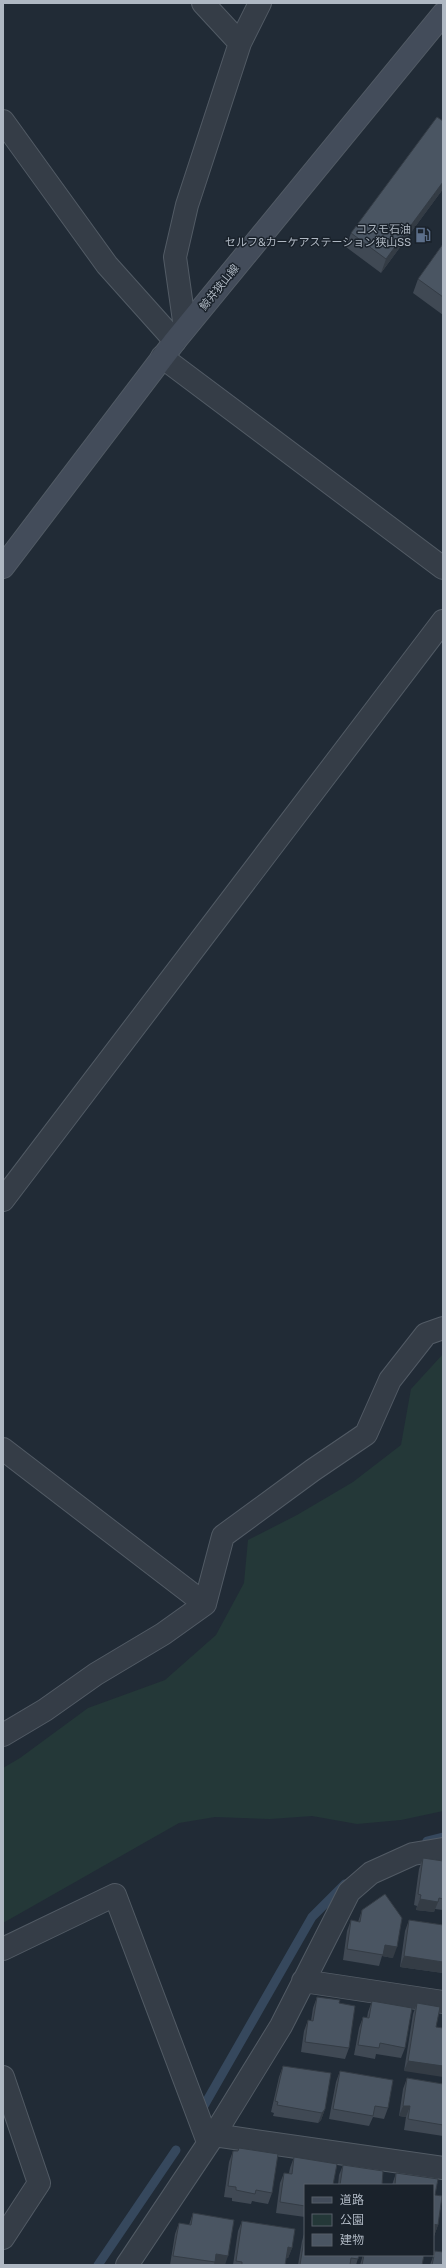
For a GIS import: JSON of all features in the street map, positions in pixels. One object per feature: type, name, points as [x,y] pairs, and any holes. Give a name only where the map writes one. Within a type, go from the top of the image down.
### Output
[{"type":"main road","name":"鯨井狭山線","points":[[3,567],[174,342],[443,14]]},
{"type":"street","points":[[203,3],[240,43]]},
{"type":"street","points":[[174,342],[175,257],[187,204],[240,43],[260,3]]},
{"type":"street","points":[[3,121],[107,265],[174,342],[443,568]]},
{"type":"street","points":[[3,1200],[443,621]]},
{"type":"street","points":[[3,1735],[45,1710],[96,1674],[163,1634],[204,1604],[223,1536],[312,1470],[366,1434],[390,1380],[426,1334],[443,1328]]},
{"type":"street","points":[[3,1449],[204,1604]]},
{"type":"street","points":[[127,2265],[211,2138],[281,2026],[349,1892],[371,1873],[413,1854],[443,1849]]},
{"type":"street","points":[[3,1949],[115,1895],[211,2138]]},
{"type":"street","points":[[303,1981],[443,2002]]},
{"type":"street","points":[[3,2077],[39,2183],[3,2238]]},
{"type":"street","points":[[211,2138],[443,2168]]},
{"type":"green space","points":[[443,1354],[443,1811],[401,1820],[357,1824],[312,1816],[270,1819],[215,1817],[179,1823],[3,1923],[3,1768],[20,1758],[88,1708],[165,1680],[216,1635],[244,1583],[248,1540],[297,1515],[353,1482],[401,1445],[411,1389]]},
{"type":"building","points":[[437,117],[443,121],[443,182],[386,259],[351,233]]},
{"type":"building","points":[[443,244],[443,297],[418,279]]},
{"type":"building","points":[[423,1858],[443,1861],[443,1899],[439,1898],[438,1902],[420,1899],[421,1895],[418,1894]]},
{"type":"building","points":[[385,1894],[402,1918],[397,1947],[385,1945],[383,1955],[347,1949],[351,1920],[360,1922],[362,1910]]},
{"type":"building","points":[[409,1920],[443,1925],[443,1962],[404,1956]]},
{"type":"building","points":[[317,1997],[340,2000],[339,2003],[355,2006],[349,2048],[305,2042],[308,2020],[313,2021]]},
{"type":"building","points":[[372,2001],[412,2008],[405,2048],[380,2043],[379,2048],[358,2045],[363,2017],[369,2018]]},
{"type":"building","points":[[417,2003],[440,2007],[436,2027],[443,2028],[443,2066],[408,2061]]},
{"type":"building","points":[[283,2066],[331,2073],[325,2109],[322,2113],[277,2105],[278,2102],[275,2101]]},
{"type":"building","points":[[340,2071],[393,2080],[388,2108],[375,2106],[373,2116],[333,2109]]},
{"type":"building","points":[[407,2078],[443,2084],[443,2125],[408,2119],[410,2106],[403,2106]]},
{"type":"building","points":[[239,2148],[278,2154],[272,2193],[256,2190],[255,2194],[236,2190],[236,2187],[228,2186],[233,2151],[238,2151]]},
{"type":"building","points":[[294,2157],[337,2164],[333,2184],[304,2184],[304,2206],[280,2202],[284,2173],[292,2174]]},
{"type":"building","points":[[343,2165],[383,2171],[382,2184],[340,2184]]},
{"type":"building","points":[[396,2173],[438,2179],[435,2195],[442,2196],[438,2225],[434,2224],[434,2184],[395,2184]]},
{"type":"building","points":[[193,2213],[234,2220],[228,2256],[216,2254],[215,2262],[173,2256],[179,2223],[191,2225]]},
{"type":"building","points":[[242,2221],[295,2229],[292,2248],[288,2247],[285,2265],[242,2265],[242,2262],[236,2261]]},
{"type":"building","points":[[304,2239],[304,2256],[359,2256],[358,2259],[351,2258],[350,2265],[300,2265]]},
{"type":"building","points":[[435,2251],[443,2252],[443,2265],[432,2265]]},
{"type":"building","points":[[364,2256],[424,2256],[422,2265],[362,2265]]},
{"type":"waterway","points":[[427,1841],[443,1837]]},
{"type":"waterway","points":[[201,2111],[312,1917],[345,1884]]},
{"type":"waterway","points":[[98,2265],[176,2150]]},
{"type":"place","name":"コスモ石油 セルフ&カーケアステーション狭山SS","points":[[423,235]]}]
